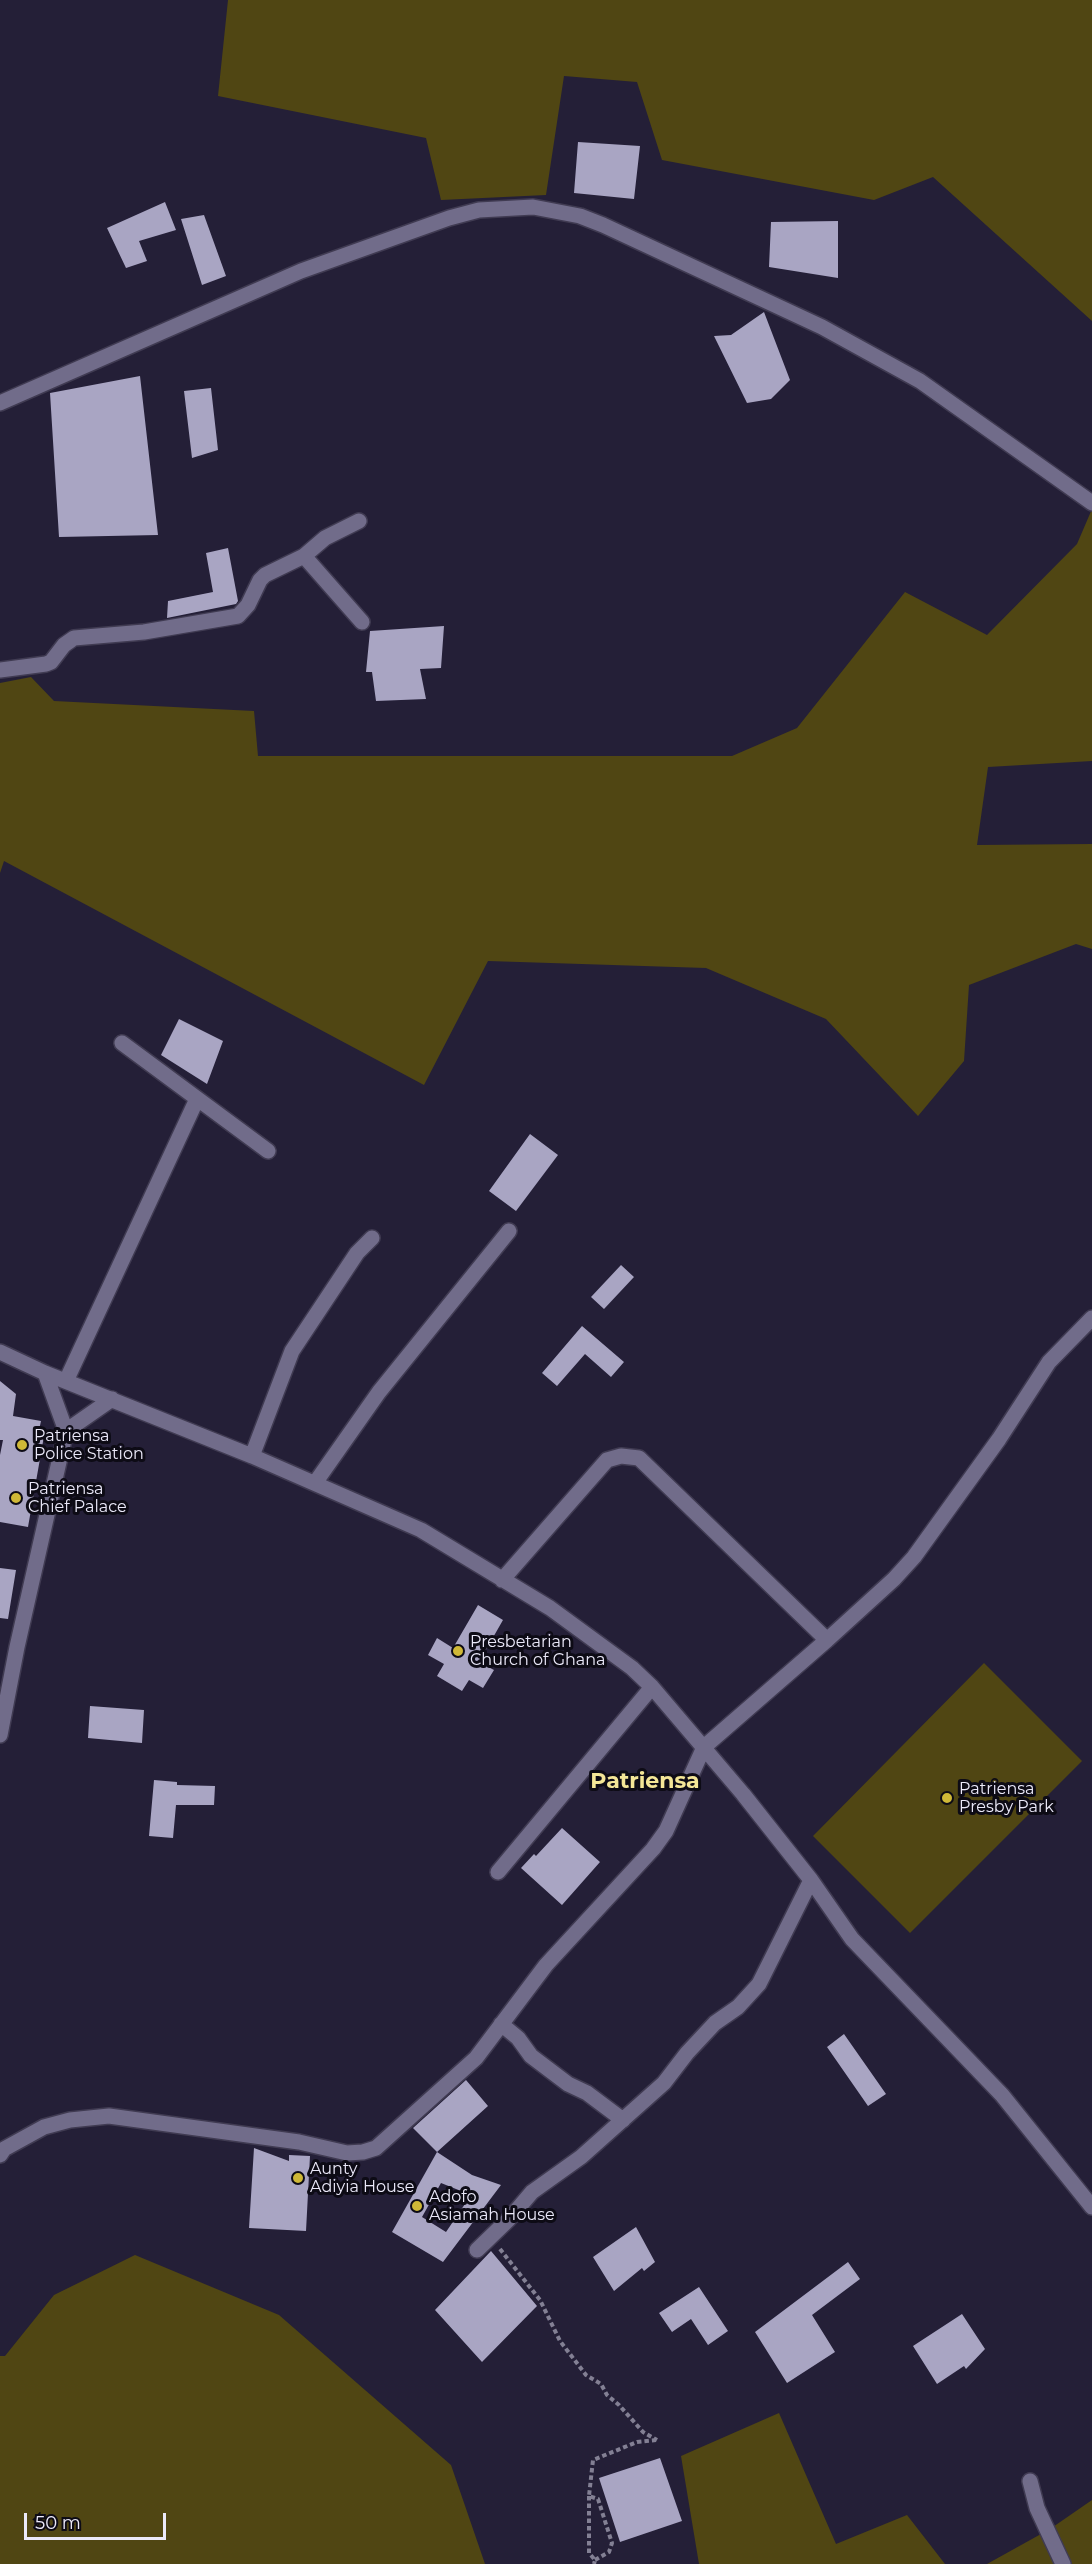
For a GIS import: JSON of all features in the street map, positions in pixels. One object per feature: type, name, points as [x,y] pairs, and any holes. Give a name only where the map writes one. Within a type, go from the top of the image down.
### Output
[{"type":"street","points":[[0,403],[312,267],[449,218],[479,210],[533,207],[570,213],[603,225],[822,327],[920,381],[1092,503]]},
{"type":"street","points":[[0,670],[46,664],[74,638],[144,632],[238,616],[248,605],[260,580],[265,575],[304,556],[325,538],[359,521]]},
{"type":"street","points":[[304,556],[362,622]]},
{"type":"street","points":[[122,1043],[268,1151]]},
{"type":"street","points":[[66,1381],[197,1100]]},
{"type":"street","points":[[315,1483],[379,1392],[509,1231]]},
{"type":"street","points":[[252,1456],[292,1351],[357,1253],[372,1238]]},
{"type":"street","points":[[0,2154],[4,2149],[45,2127],[70,2120],[109,2116],[299,2142],[346,2153],[363,2152],[376,2148],[476,2058],[546,1965],[653,1848],[666,1831],[704,1747],[827,1640],[894,1579],[914,1557],[999,1439],[1049,1362],[1092,1317]]},
{"type":"street","points":[[0,1352],[45,1373],[252,1456],[421,1530],[550,1608],[632,1668],[652,1687],[704,1747],[811,1880],[852,1939],[1002,2095],[1092,2207]]},
{"type":"street","points":[[0,1736],[17,1647],[66,1431],[45,1373]]},
{"type":"street","points":[[66,1431],[112,1399]]},
{"type":"street","points":[[502,1580],[607,1460],[621,1456],[639,1458],[827,1640]]},
{"type":"street","points":[[498,1872],[652,1687]]},
{"type":"street","points":[[477,2250],[532,2192],[581,2157],[664,2083],[694,2045],[716,2023],[738,2007],[759,1984],[811,1880]]},
{"type":"street","points":[[501,2024],[568,2085],[587,2093],[623,2120]]},
{"type":"street","points":[[1030,2481],[1037,2508],[1063,2564]]},
{"type":"path","points":[[491,2237],[540,2300],[560,2341],[586,2375],[601,2384],[607,2396],[619,2405],[643,2432],[657,2440],[637,2442],[593,2460],[589,2496],[589,2553],[595,2562],[609,2552],[612,2543],[598,2499],[589,2496]]},
{"type":"shaded area","points":[[228,0],[1092,0],[1092,321],[933,177],[874,200],[662,160],[637,82],[564,76],[546,195],[441,200],[426,138],[218,96]]},
{"type":"shaded area","points":[[1092,509],[1092,761],[988,767],[977,845],[1092,844],[1092,949],[1076,944],[969,985],[964,1061],[918,1116],[826,1019],[706,968],[488,961],[424,1085],[4,861],[0,873],[0,683],[31,677],[54,701],[254,711],[258,756],[732,756],[797,728],[905,592],[987,635],[1077,544]]},
{"type":"shaded area","name":"Patriensa Presby Park","points":[[984,1663],[1082,1761],[910,1933],[813,1836]]},
{"type":"shaded area","points":[[135,2255],[279,2315],[451,2465],[485,2564],[0,2564],[0,2356],[5,2356],[54,2295]]},
{"type":"shaded area","points":[[779,2413],[836,2544],[907,2515],[945,2564],[699,2564],[681,2456]]},
{"type":"shaded area","points":[[1092,2500],[1092,2564],[987,2564],[1050,2529]]},
{"type":"building","points":[[578,142],[640,146],[634,199],[574,193]]},
{"type":"building","points":[[165,202],[176,230],[139,241],[147,261],[126,268],[107,228]]},
{"type":"building","points":[[204,215],[226,276],[202,285],[181,219]]},
{"type":"building","points":[[838,221],[838,278],[769,267],[771,222]]},
{"type":"building","points":[[764,312],[790,380],[771,399],[747,403],[714,336],[731,335]]},
{"type":"building","points":[[140,376],[158,535],[59,537],[50,393]]},
{"type":"building","points":[[211,388],[218,450],[192,458],[184,391]]},
{"type":"building","points":[[228,548],[238,601],[236,604],[167,618],[168,601],[213,592],[206,553]]},
{"type":"building","points":[[444,626],[441,668],[420,669],[426,699],[376,701],[372,672],[366,672],[370,631]]},
{"type":"building","points":[[179,1019],[223,1041],[207,1084],[161,1055]]},
{"type":"building","points":[[530,1134],[558,1155],[516,1211],[489,1191]]},
{"type":"building","points":[[621,1265],[634,1277],[604,1309],[591,1297]]},
{"type":"building","points":[[582,1326],[624,1362],[611,1377],[585,1354],[557,1386],[542,1373]]},
{"type":"building","points":[[0,1381],[16,1394],[13,1416],[41,1421],[38,1435],[44,1436],[28,1527],[0,1522],[0,1455],[3,1440],[0,1440]]},
{"type":"building","points":[[0,1568],[16,1570],[8,1619],[0,1618]]},
{"type":"building","name":"Presbetarian Church of Ghana","points":[[478,1605],[503,1620],[479,1662],[494,1670],[483,1688],[469,1680],[462,1691],[437,1676],[444,1664],[428,1655],[437,1638],[453,1648]]},
{"type":"building","points":[[90,1706],[144,1710],[142,1743],[88,1738]]},
{"type":"building","points":[[154,1780],[177,1782],[177,1785],[215,1786],[214,1805],[176,1805],[173,1838],[149,1836]]},
{"type":"building","points":[[562,1828],[600,1862],[562,1905],[521,1868],[534,1854],[536,1856]]},
{"type":"building","points":[[844,2034],[886,2094],[868,2106],[827,2047]]},
{"type":"building","points":[[466,2080],[488,2106],[437,2152],[413,2128]]},
{"type":"building","name":"Aunty Adiyia House","points":[[254,2148],[289,2161],[289,2155],[310,2156],[306,2231],[249,2228]]},
{"type":"building","name":"Adofo Asiamah House","points":[[437,2152],[472,2175],[501,2185],[443,2262],[392,2232]],"holes":[[[441,2183],[471,2195],[446,2232],[422,2217]]]},
{"type":"building","points":[[636,2227],[655,2262],[644,2271],[642,2268],[614,2291],[593,2257]]},
{"type":"building","points":[[491,2251],[537,2306],[482,2362],[435,2310]]},
{"type":"building","points":[[848,2262],[860,2279],[812,2315],[835,2352],[787,2383],[755,2332]]},
{"type":"building","points":[[699,2287],[728,2331],[708,2345],[691,2319],[672,2332],[659,2313]]},
{"type":"building","points":[[962,2314],[985,2349],[966,2369],[964,2366],[937,2384],[913,2346]]},
{"type":"building","points":[[660,2458],[682,2521],[620,2542],[599,2478]]},
{"type":"place","name":"Patriensa Police Station","points":[[22,1445]]},
{"type":"place","name":"Patriensa Chief Palace","points":[[16,1498]]},
{"type":"place","name":"Presbetarian Church of Ghana","points":[[458,1651]]},
{"type":"place","name":"Patriensa Presby Park","points":[[947,1798]]},
{"type":"place","name":"Aunty Adiyia House","points":[[298,2178]]},
{"type":"place","name":"Adofo Asiamah House","points":[[417,2206]]},
{"type":"district","name":"Patriensa","points":[[645,1782]]}]
